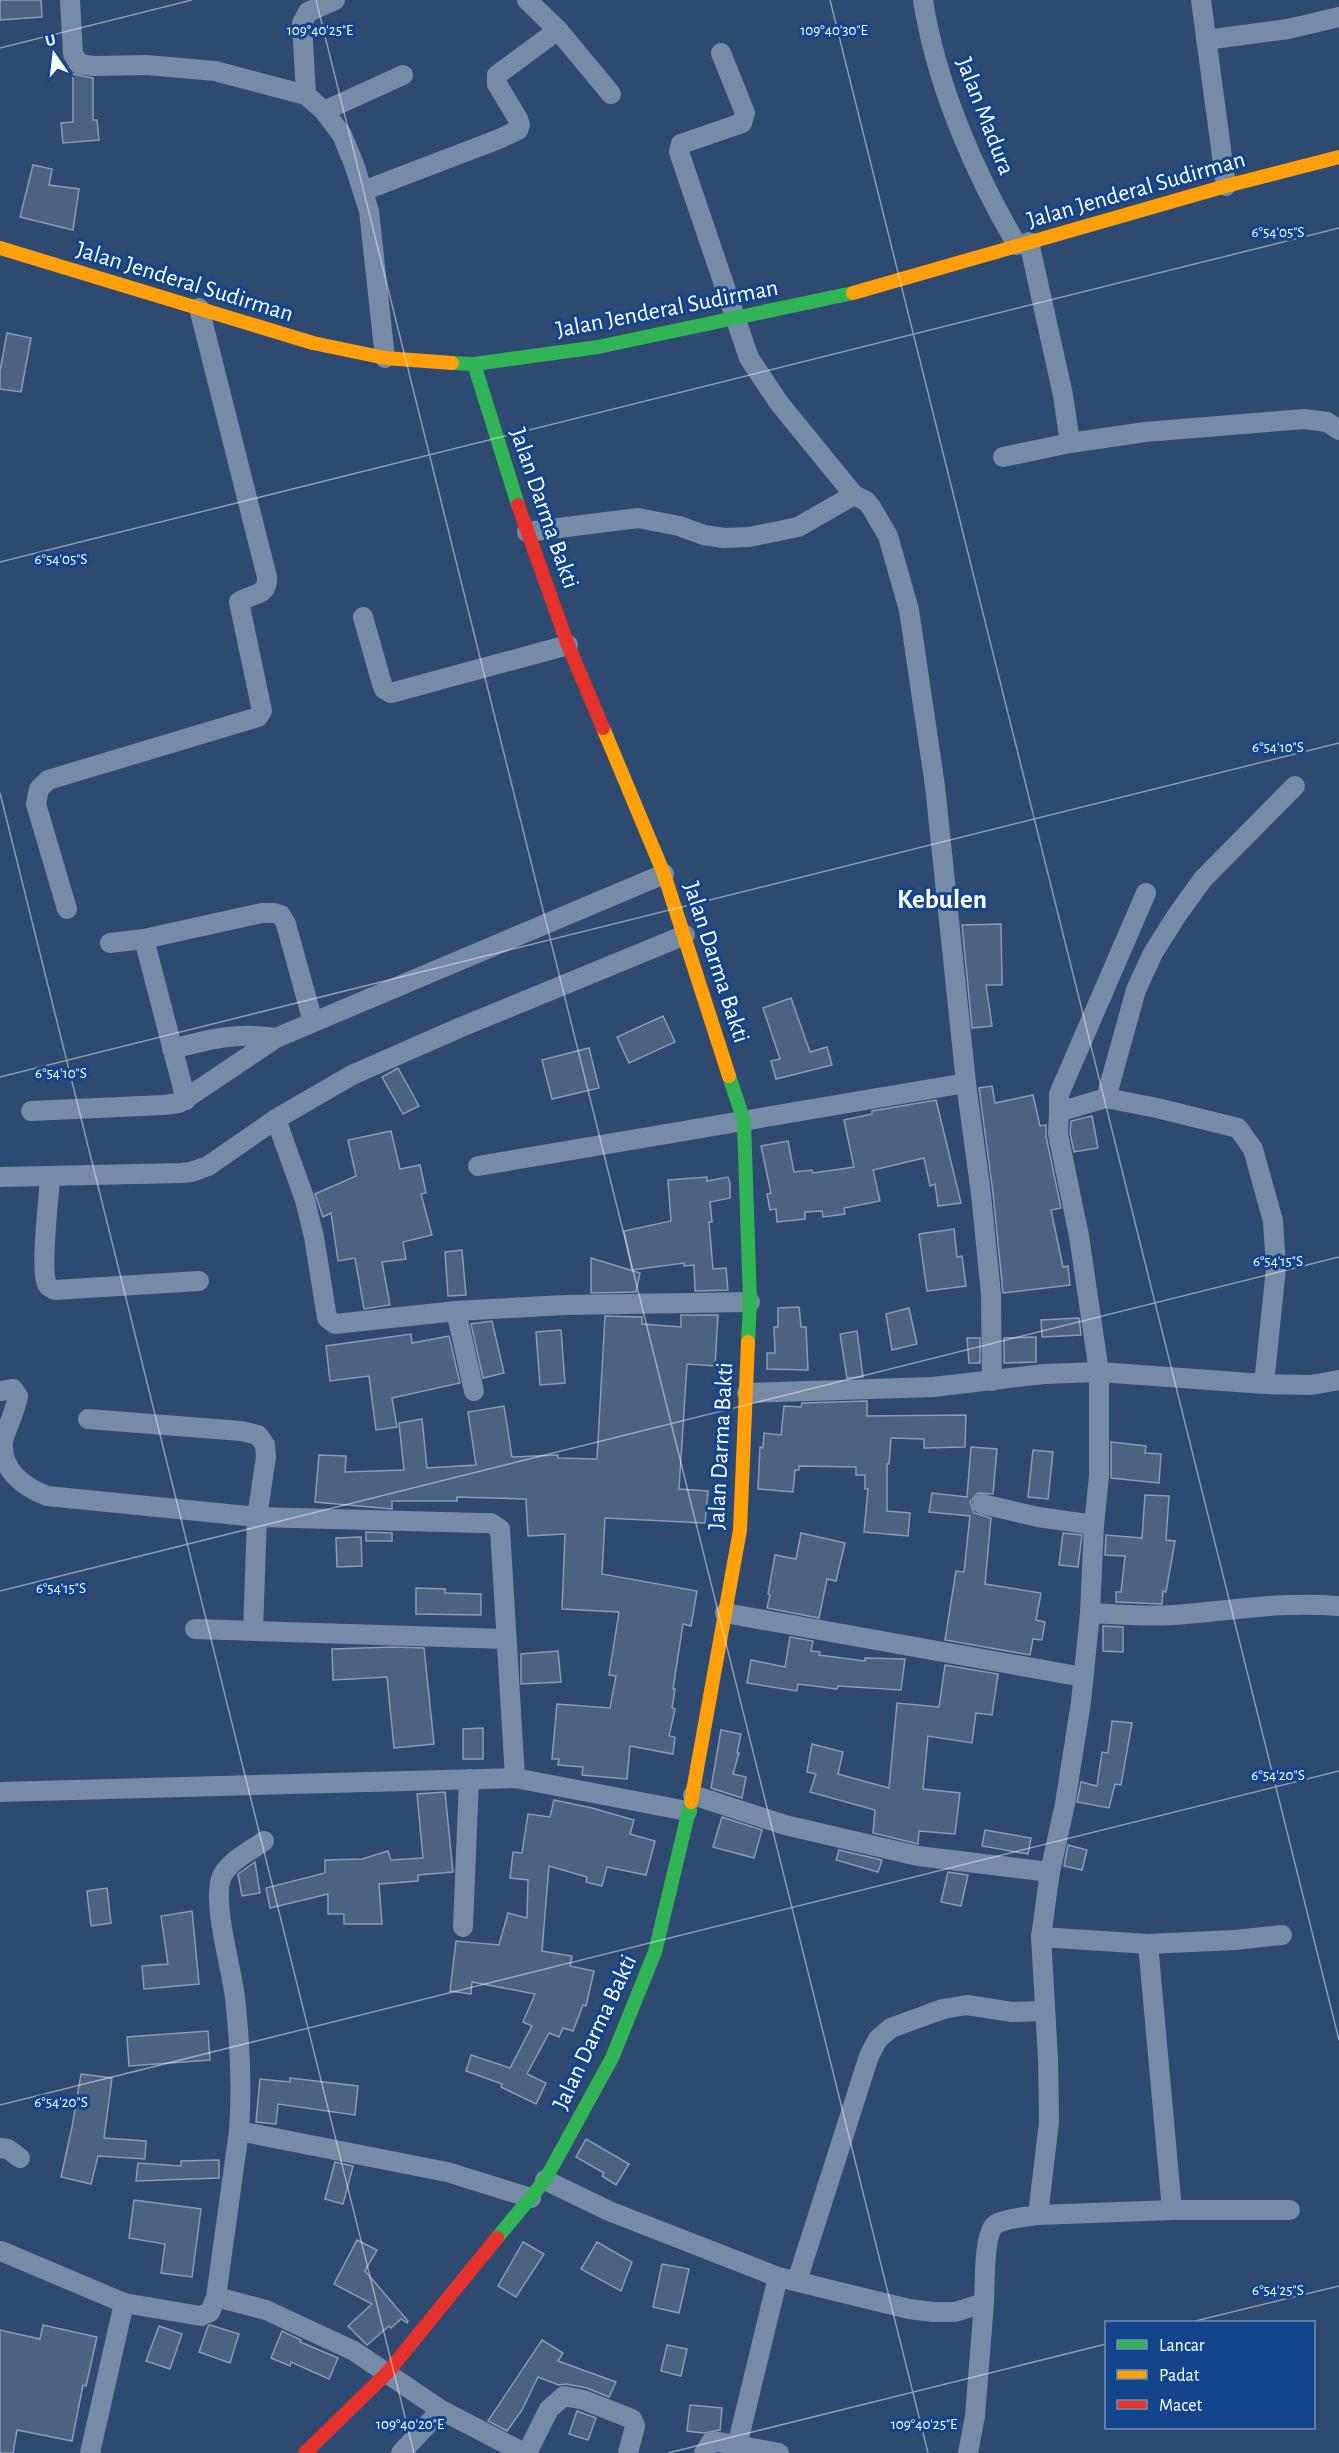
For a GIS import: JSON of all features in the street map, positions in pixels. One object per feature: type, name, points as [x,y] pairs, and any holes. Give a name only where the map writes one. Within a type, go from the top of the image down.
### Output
[{"type":"main road","name":"Jalan Jenderal Sudirman","points":[[0,248],[313,343],[385,358],[474,364],[598,346],[846,295],[1226,186],[1339,157]]},
{"type":"main road","name":"Jalan Darma Bakti","points":[[305,2453],[387,2373],[545,2180],[612,2058],[655,1952],[690,1803],[740,1530],[750,1302],[744,1121],[664,874],[568,645],[527,532],[474,364]]},
{"type":"street","points":[[70,0],[73,54],[79,64],[147,65],[215,71],[306,95],[324,111],[342,135],[369,211],[385,358]]},
{"type":"street","points":[[306,95],[302,23],[308,12],[335,0]]},
{"type":"street","points":[[527,0],[558,30],[611,94]]},
{"type":"street","name":"Jalan Madura","points":[[922,0],[955,120],[993,205],[1023,244],[1063,395],[1070,443]]},
{"type":"street","points":[[1201,0],[1226,186]]},
{"type":"street","points":[[1206,40],[1288,29],[1339,17]]},
{"type":"street","points":[[363,191],[518,130],[520,125],[518,119],[497,84],[497,75],[558,30]]},
{"type":"street","points":[[721,53],[745,113],[742,123],[681,144],[679,152],[734,319],[753,365],[779,402],[854,495],[866,501],[879,517],[888,536],[909,610],[935,786],[991,1294],[992,1381]]},
{"type":"street","points":[[324,111],[403,75]]},
{"type":"street","points":[[67,909],[36,804],[39,789],[48,780],[258,717],[262,711],[239,602],[262,592],[267,583],[267,577],[199,308]]},
{"type":"street","points":[[1003,457],[1070,443],[1145,432],[1304,419],[1327,422],[1339,430]]},
{"type":"street","points":[[527,532],[638,518],[679,526],[704,535],[724,538],[749,537],[798,527],[854,495]]},
{"type":"street","points":[[363,617],[382,684],[384,689],[391,693],[568,645]]},
{"type":"street","points":[[1106,1098],[1134,999],[1153,953],[1203,879],[1295,786]]},
{"type":"street","points":[[31,1111],[164,1106],[186,1100],[276,1038],[664,874]]},
{"type":"street","points":[[1038,2215],[1048,2122],[1048,2058],[1041,1937],[1050,1872],[1065,1804],[1083,1677],[1090,1613],[1099,1476],[1099,1372],[1079,1236],[1058,1134],[1059,1094],[1146,893]]},
{"type":"street","points":[[110,943],[144,939],[274,912],[281,915],[286,924],[313,1022]]},
{"type":"street","points":[[0,1177],[182,1173],[201,1170],[276,1119],[352,1075],[459,1028],[685,935]]},
{"type":"street","points":[[144,939],[186,1100]]},
{"type":"street","points":[[172,1049],[229,1035],[251,1034],[276,1038]]},
{"type":"street","points":[[478,1166],[966,1083]]},
{"type":"street","points":[[1059,1112],[1106,1098],[1238,1128],[1252,1149],[1273,1221],[1276,1268],[1264,1384]]},
{"type":"street","points":[[276,1119],[305,1200],[329,1321],[341,1324],[456,1311],[565,1305],[750,1302]]},
{"type":"street","points":[[50,1177],[45,1260],[47,1284],[51,1288],[200,1281]]},
{"type":"street","points":[[456,1311],[474,1391]]},
{"type":"street","points":[[747,1393],[933,1387],[1044,1374],[1099,1372],[1264,1384],[1311,1385],[1339,1380]]},
{"type":"street","points":[[0,1391],[14,1389],[18,1396],[2,1443],[1,1458],[7,1470],[30,1490],[47,1496],[257,1517],[491,1523],[500,1529],[515,1778]]},
{"type":"street","points":[[88,1419],[241,1431],[258,1435],[265,1445],[266,1457],[257,1517],[253,1631]]},
{"type":"street","points":[[982,1504],[1038,1517],[1094,1525]]},
{"type":"street","points":[[1090,1613],[1172,1615],[1267,1604],[1305,1603],[1339,1606]]},
{"type":"street","points":[[725,1613],[1083,1677]]},
{"type":"street","points":[[195,1629],[506,1639]]},
{"type":"street","points":[[0,1792],[515,1778],[690,1803],[918,1856],[1050,1872]]},
{"type":"street","points":[[463,1927],[469,1779]]},
{"type":"street","points":[[1,2251],[124,2303],[201,2316],[210,2312],[216,2296],[239,2132],[239,2058],[235,1997],[219,1894],[222,1876],[231,1865],[264,1841]]},
{"type":"street","points":[[1041,1937],[1148,1944],[1235,1940],[1282,1935]]},
{"type":"street","points":[[1148,1944],[1172,2210]]},
{"type":"street","points":[[737,2446],[788,2279],[868,2056],[878,2039],[891,2028],[943,2009],[967,2005],[1012,2012],[1044,2011]]},
{"type":"street","points":[[239,2132],[447,2172],[531,2198]]},
{"type":"street","points":[[0,2148],[8,2149],[20,2158]]},
{"type":"street","points":[[545,2180],[617,2214],[788,2279],[909,2309],[933,2312],[955,2312],[984,2303]]},
{"type":"street","points":[[968,2453],[975,2416],[988,2239],[993,2227],[999,2223],[1038,2215],[1172,2210],[1290,2210]]},
{"type":"street","points":[[216,2296],[266,2310],[354,2350],[441,2410],[525,2453],[549,2409],[564,2396],[584,2400],[632,2419],[635,2426],[628,2453]]},
{"type":"street","points":[[90,2453],[124,2303]]},
{"type":"street","points":[[401,2453],[441,2410]]},
{"type":"street","points":[[704,2453],[711,2442],[779,2453]]},
{"type":"building","points":[[0,0],[41,0],[42,17],[0,20]]},
{"type":"building","points":[[73,74],[93,78],[93,120],[97,120],[99,140],[63,143],[61,123],[73,122]]},
{"type":"building","points":[[33,165],[52,169],[49,185],[79,189],[73,230],[20,217]]},
{"type":"building","points":[[7,333],[31,338],[21,392],[0,389],[0,371]]},
{"type":"building","points":[[1001,924],[1002,985],[986,985],[992,1026],[972,1028],[962,925]]},
{"type":"building","points":[[791,998],[810,1052],[827,1047],[832,1065],[776,1079],[771,1061],[780,1059],[763,1008]]},
{"type":"building","points":[[663,1016],[675,1042],[629,1063],[617,1037]]},
{"type":"building","points":[[589,1048],[599,1088],[552,1099],[542,1060]]},
{"type":"building","points":[[398,1068],[419,1106],[403,1114],[382,1077]]},
{"type":"building","points":[[992,1086],[995,1103],[1033,1095],[1040,1126],[1046,1125],[1046,1136],[1061,1208],[1051,1210],[1063,1267],[1068,1266],[1070,1285],[1003,1293],[979,1088]]},
{"type":"building","points":[[936,1100],[961,1203],[938,1206],[935,1184],[930,1186],[924,1158],[873,1170],[880,1201],[844,1208],[845,1214],[823,1217],[822,1211],[805,1212],[805,1219],[777,1222],[776,1209],[770,1210],[767,1194],[771,1193],[761,1146],[788,1141],[794,1172],[812,1170],[813,1173],[854,1167],[844,1120],[872,1114],[872,1111]]},
{"type":"building","points":[[1092,1116],[1098,1148],[1074,1152],[1070,1133],[1071,1121]]},
{"type":"building","points":[[391,1131],[400,1169],[420,1165],[426,1193],[421,1194],[432,1235],[403,1242],[406,1259],[382,1262],[390,1305],[364,1309],[355,1258],[338,1261],[331,1213],[323,1217],[315,1194],[356,1176],[348,1140]]},
{"type":"building","points":[[707,1177],[707,1181],[728,1177],[730,1183],[730,1198],[710,1202],[712,1222],[709,1222],[713,1269],[726,1268],[728,1290],[695,1291],[694,1265],[684,1266],[684,1263],[632,1270],[624,1231],[671,1221],[668,1180]]},
{"type":"building","points":[[954,1229],[957,1257],[962,1256],[966,1286],[927,1291],[919,1234]]},
{"type":"building","points":[[462,1250],[466,1295],[448,1296],[445,1252]]},
{"type":"building","points":[[591,1258],[640,1273],[636,1292],[591,1293]]},
{"type":"building","points":[[799,1307],[801,1327],[806,1327],[808,1370],[767,1369],[767,1353],[775,1353],[774,1327],[778,1327],[778,1308]]},
{"type":"building","points":[[909,1308],[917,1344],[892,1350],[886,1314]]},
{"type":"building","points":[[681,1315],[718,1315],[715,1366],[687,1364],[679,1489],[708,1491],[705,1523],[605,1518],[602,1574],[697,1591],[691,1626],[683,1624],[673,1689],[675,1689],[672,1708],[675,1709],[669,1736],[675,1737],[673,1754],[630,1746],[627,1779],[582,1775],[583,1767],[558,1765],[559,1759],[552,1759],[557,1704],[610,1708],[616,1676],[609,1675],[619,1612],[562,1609],[565,1534],[528,1536],[526,1499],[457,1497],[457,1501],[392,1501],[392,1509],[315,1502],[319,1455],[346,1456],[345,1472],[404,1470],[399,1423],[422,1419],[427,1468],[476,1465],[468,1412],[504,1406],[512,1457],[558,1455],[558,1458],[597,1459],[605,1316],[642,1317],[642,1324],[681,1327]]},
{"type":"building","points":[[1079,1318],[1081,1335],[1042,1337],[1041,1320]]},
{"type":"building","points":[[492,1321],[504,1373],[483,1378],[471,1324]]},
{"type":"building","points":[[561,1330],[565,1383],[540,1385],[536,1332]]},
{"type":"building","points":[[857,1331],[863,1377],[847,1378],[840,1334]]},
{"type":"building","points":[[411,1334],[412,1343],[449,1336],[460,1383],[392,1398],[397,1427],[376,1430],[369,1376],[330,1381],[326,1346]]},
{"type":"building","points":[[1036,1337],[1036,1362],[1004,1363],[1004,1338]]},
{"type":"building","points":[[967,1338],[980,1338],[980,1363],[969,1363]]},
{"type":"building","points":[[867,1401],[867,1416],[966,1415],[965,1447],[924,1448],[924,1439],[891,1438],[889,1464],[887,1464],[887,1511],[910,1513],[908,1536],[864,1532],[868,1489],[865,1489],[865,1475],[856,1475],[856,1467],[799,1466],[799,1470],[795,1470],[793,1492],[758,1489],[760,1447],[763,1448],[764,1433],[781,1435],[784,1406],[801,1407],[802,1403]]},
{"type":"building","points":[[1111,1442],[1146,1446],[1145,1453],[1161,1454],[1159,1483],[1111,1478]]},
{"type":"building","points":[[971,1447],[997,1449],[993,1494],[978,1493],[970,1502],[974,1513],[991,1518],[985,1584],[1041,1593],[1036,1620],[1045,1622],[1042,1640],[1033,1639],[1030,1655],[945,1640],[956,1571],[964,1572],[970,1516],[929,1512],[932,1493],[967,1497]]},
{"type":"building","points":[[1033,1450],[1053,1452],[1048,1499],[1028,1497]]},
{"type":"building","points":[[1145,1495],[1169,1496],[1166,1540],[1175,1541],[1166,1592],[1163,1591],[1162,1604],[1116,1602],[1116,1592],[1121,1592],[1125,1556],[1105,1555],[1106,1535],[1142,1538]]},
{"type":"building","points":[[366,1532],[392,1533],[392,1541],[366,1541]]},
{"type":"building","points":[[801,1533],[845,1543],[836,1581],[827,1579],[819,1618],[767,1608],[775,1555],[796,1559]]},
{"type":"building","points":[[1063,1533],[1082,1535],[1078,1567],[1059,1565]]},
{"type":"building","points":[[361,1537],[362,1566],[337,1567],[336,1538]]},
{"type":"building","points":[[416,1588],[445,1589],[445,1593],[481,1594],[481,1615],[416,1614]]},
{"type":"building","points":[[1103,1626],[1123,1627],[1123,1652],[1103,1651]]},
{"type":"building","points":[[790,1637],[813,1641],[811,1651],[820,1652],[819,1655],[865,1661],[865,1658],[905,1659],[901,1690],[838,1686],[837,1689],[798,1684],[797,1691],[747,1683],[751,1660],[785,1667]]},
{"type":"building","points":[[424,1648],[434,1744],[394,1748],[387,1677],[333,1680],[332,1649]]},
{"type":"building","points":[[558,1651],[561,1682],[521,1684],[521,1654]]},
{"type":"building","points":[[945,1665],[998,1674],[992,1715],[976,1713],[972,1743],[928,1736],[923,1789],[960,1793],[955,1834],[919,1831],[918,1844],[873,1833],[875,1810],[810,1792],[816,1774],[807,1772],[812,1744],[843,1752],[838,1774],[889,1788],[897,1703],[939,1707]]},
{"type":"building","points":[[1112,1721],[1132,1723],[1121,1785],[1115,1784],[1109,1808],[1077,1802],[1081,1782],[1097,1786],[1102,1752],[1108,1753]]},
{"type":"building","points":[[483,1728],[483,1759],[463,1759],[463,1729]]},
{"type":"building","points":[[721,1730],[741,1734],[733,1774],[746,1777],[742,1798],[711,1788]]},
{"type":"building","points":[[445,1792],[453,1872],[418,1875],[418,1881],[379,1884],[382,1924],[344,1924],[344,1914],[328,1914],[328,1894],[270,1908],[266,1888],[325,1873],[325,1860],[362,1859],[388,1851],[391,1860],[423,1858],[417,1794]]},
{"type":"building","points":[[554,1800],[634,1820],[630,1834],[655,1841],[646,1875],[607,1867],[602,1886],[586,1882],[587,1877],[549,1866],[542,1951],[572,1956],[570,1966],[594,1971],[586,2006],[583,2005],[573,2031],[563,2028],[559,2037],[549,2033],[527,2074],[546,2083],[536,2104],[501,2087],[502,2084],[466,2071],[471,2055],[510,2068],[532,2026],[523,2022],[535,1994],[472,1982],[471,1994],[450,1991],[456,1941],[499,1945],[508,1913],[527,1918],[528,1880],[510,1878],[513,1852],[522,1853],[528,1814],[550,1817]]},
{"type":"building","points":[[722,1817],[762,1830],[754,1858],[713,1847]]},
{"type":"building","points":[[985,1830],[1031,1838],[1028,1854],[982,1846]]},
{"type":"building","points":[[1068,1845],[1087,1850],[1082,1870],[1064,1866]]},
{"type":"building","points":[[839,1850],[882,1860],[878,1872],[836,1860]]},
{"type":"building","points":[[255,1862],[260,1893],[242,1896],[238,1874]]},
{"type":"building","points":[[948,1872],[968,1875],[961,1906],[941,1902]]},
{"type":"building","points":[[107,1888],[111,1923],[91,1926],[87,1891]]},
{"type":"building","points":[[192,1911],[199,1984],[144,1989],[142,1966],[168,1964],[161,1916]]},
{"type":"building","points":[[208,2031],[210,2060],[129,2066],[127,2037]]},
{"type":"building","points":[[81,2074],[112,2078],[104,2138],[146,2141],[145,2159],[98,2156],[91,2184],[61,2177]]},
{"type":"building","points":[[290,2078],[358,2086],[355,2115],[278,2104],[276,2124],[256,2122],[260,2079],[290,2082]]},
{"type":"building","points":[[586,2139],[629,2164],[616,2185],[602,2176],[604,2173],[576,2157]]},
{"type":"building","points":[[219,2160],[219,2178],[136,2181],[138,2163],[181,2166],[181,2161]]},
{"type":"building","points":[[335,2162],[353,2166],[343,2204],[325,2199]]},
{"type":"building","points":[[134,2200],[201,2209],[192,2277],[161,2273],[165,2244],[129,2238]]},
{"type":"building","points":[[357,2240],[377,2250],[365,2271],[408,2321],[407,2323],[401,2319],[391,2328],[389,2326],[367,2345],[348,2326],[372,2304],[334,2284]]},
{"type":"building","points":[[523,2242],[544,2254],[516,2297],[498,2286]]},
{"type":"building","points":[[597,2242],[632,2262],[621,2291],[581,2269]]},
{"type":"building","points":[[662,2264],[689,2269],[679,2313],[653,2307]]},
{"type":"building","points":[[43,2325],[97,2337],[86,2386],[83,2385],[72,2441],[17,2430],[13,2453],[0,2453],[0,2330],[40,2339]]},
{"type":"building","points":[[210,2325],[239,2334],[230,2363],[199,2352]]},
{"type":"building","points":[[159,2326],[182,2334],[170,2369],[146,2361]]},
{"type":"building","points":[[282,2331],[301,2340],[300,2342],[338,2358],[329,2379],[291,2362],[290,2366],[271,2358]]},
{"type":"building","points":[[542,2340],[563,2353],[558,2361],[616,2382],[609,2397],[587,2388],[559,2385],[538,2377],[522,2410],[507,2431],[488,2421]]},
{"type":"building","points":[[667,2345],[687,2349],[681,2376],[661,2371]]},
{"type":"building","points":[[690,2405],[722,2408],[720,2430],[704,2433],[687,2431]]},
{"type":"building","points":[[577,2411],[596,2418],[588,2440],[569,2434]]},
{"type":"traffic: fast","points":[[452,363],[474,364],[598,347],[853,293]]},
{"type":"traffic: fast","points":[[474,364],[518,505]]},
{"type":"traffic: fast","points":[[729,1076],[744,1121],[750,1302],[748,1342]]},
{"type":"traffic: fast","points":[[497,2238],[545,2180],[612,2058],[655,1952],[691,1802]]},
{"type":"traffic: slow","points":[[853,293],[1226,186],[1339,157]]},
{"type":"traffic: slow","points":[[0,248],[313,343],[385,358],[452,363]]},
{"type":"traffic: slow","points":[[603,728],[664,874],[729,1076]]},
{"type":"traffic: slow","points":[[691,1802],[740,1530],[748,1342]]},
{"type":"traffic: jam","points":[[518,505],[568,645],[603,728]]},
{"type":"traffic: jam","points":[[305,2453],[387,2373],[497,2238]]},
{"type":"district","name":"Kebulen","points":[[942,899]]}]
